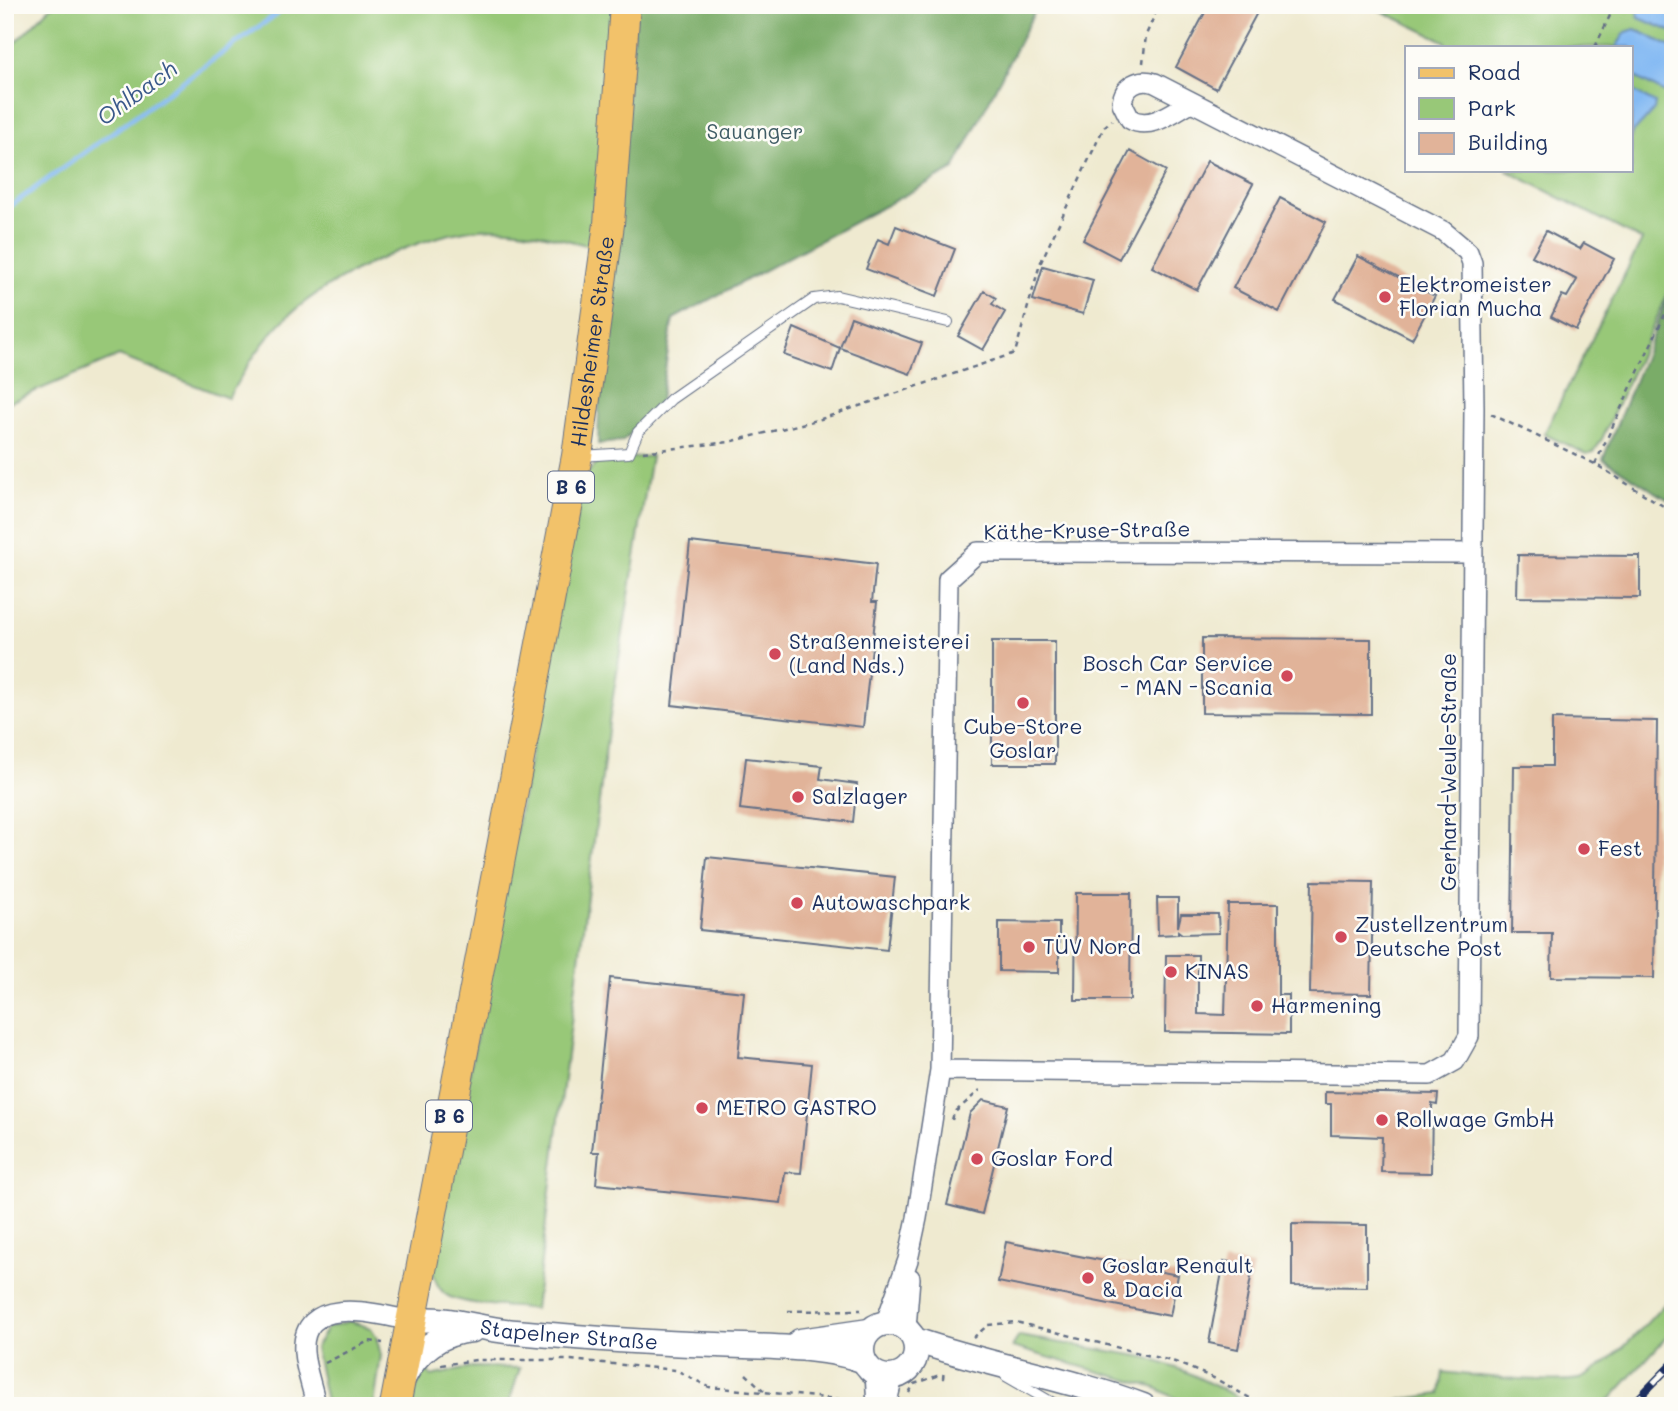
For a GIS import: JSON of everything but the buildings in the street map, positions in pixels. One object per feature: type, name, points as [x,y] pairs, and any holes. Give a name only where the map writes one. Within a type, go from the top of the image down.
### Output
[{"type":"main road","name":"Hildesheimer Straße","points":[[413,1339],[577,456],[609,224],[625,5]]},
{"type":"main road","name":"B 6","points":[[396,1398],[413,1339]]},
{"type":"street","name":"Gerhard-Weule-Straße","points":[[940,1070],[1430,1075],[1455,1061],[1467,1043],[1470,1028],[1474,408],[1474,276],[1468,252],[1458,241],[1146,80]]},
{"type":"street","points":[[1146,80],[1135,83],[1125,91],[1123,109],[1130,119],[1148,124],[1191,102]]},
{"type":"street","name":"Käthe-Kruse-Straße","points":[[940,1070],[948,579],[978,552],[1473,553]]},
{"type":"street","points":[[880,1405],[890,1350],[910,1277],[908,1260],[940,1070]]},
{"type":"street","points":[[316,1406],[303,1350],[306,1338],[318,1320],[327,1314],[345,1310],[413,1339]]},
{"type":"street","name":"Stapelner Straße","points":[[413,1339],[426,1318],[483,1329],[658,1342],[890,1350],[976,1360],[1057,1378],[1143,1406]]},
{"type":"street","name":"Stapelner Straße","points":[[413,1339],[431,1329],[454,1332],[483,1329]]},
{"type":"lane","points":[[577,456],[629,453],[638,432],[671,399],[777,322],[814,299],[837,296],[948,322]]},
{"type":"lane","points":[[976,1360],[1058,1406]]},
{"type":"path","points":[[1146,80],[1143,49],[1159,5]]},
{"type":"path","points":[[1595,46],[1615,5]]},
{"type":"path","points":[[629,453],[729,442],[795,425],[1015,353],[1040,264],[1104,127],[1123,109]]},
{"type":"path","points":[[1595,464],[1673,297]]},
{"type":"path","points":[[1474,408],[1595,464],[1673,512]]},
{"type":"path","points":[[951,1123],[954,1113],[990,1082],[991,1071]]},
{"type":"path","points":[[788,1311],[890,1350],[914,1384],[937,1376],[943,1378]]},
{"type":"path","points":[[976,1360],[970,1342],[988,1325],[1016,1322],[1175,1362],[1216,1379],[1264,1406]]},
{"type":"path","points":[[310,1371],[369,1341],[413,1339],[435,1365],[475,1360],[571,1360],[676,1370],[709,1387],[880,1405]]},
{"type":"path","points":[[746,1374],[765,1392]]},
{"type":"green space","points":[[53,5],[614,5],[596,247],[538,234],[494,228],[457,233],[405,248],[352,273],[306,301],[288,316],[263,344],[228,398],[119,356],[5,404],[5,53]]},
{"type":"green space","name":"Sauanger","points":[[636,5],[1038,5],[954,169],[673,319],[660,401],[623,441],[598,444],[600,376]]},
{"type":"green space","points":[[1369,5],[1636,5],[1639,18],[1673,32],[1673,48],[1635,29],[1626,32],[1617,46],[1447,46],[1446,42]]},
{"type":"green space","points":[[1632,76],[1667,94],[1673,92],[1673,142],[1668,149],[1673,169],[1673,282],[1602,439],[1594,452],[1586,454],[1544,434],[1642,240],[1510,172],[1632,172],[1632,134],[1655,104],[1632,91]]},
{"type":"green space","points":[[1673,285],[1673,503],[1603,459]]},
{"type":"green space","points":[[651,456],[609,722],[535,1309],[469,1302],[450,1297],[443,1292],[432,1269],[584,476],[599,461]]},
{"type":"green space","points":[[1673,1295],[1673,1330],[1604,1406],[1357,1406],[1440,1394],[1443,1372],[1537,1380],[1582,1378],[1619,1351]]},
{"type":"green space","points":[[349,1321],[371,1328],[376,1336],[381,1355],[374,1406],[327,1406],[315,1348],[327,1328]]},
{"type":"green space","points":[[1019,1336],[1145,1357],[1187,1372],[1256,1406],[1189,1406],[1156,1388],[1012,1347]]},
{"type":"green space","points":[[474,1367],[520,1368],[508,1406],[413,1406],[416,1388],[425,1369],[431,1376]]},
{"type":"water","points":[[1636,5],[1673,5],[1673,32],[1639,18]]},
{"type":"water","points":[[1635,29],[1673,48],[1673,92],[1667,94],[1632,76],[1632,46],[1617,46],[1626,32]]},
{"type":"water","points":[[1632,91],[1655,103],[1654,110],[1632,134]]},
{"type":"waterway","name":"Ohlbach","points":[[5,210],[289,5]]},
{"type":"railway","points":[[1631,1406],[1673,1363]]},
{"type":"place","name":"Elektromeister Florian Mucha","points":[[1385,297]]},
{"type":"place","name":"Straßenmeisterei (Land Nds.)","points":[[775,654]]},
{"type":"place","name":"Bosch Car Service - MAN - Scania","points":[[1287,676]]},
{"type":"place","name":"Cube-Store Goslar","points":[[1023,703]]},
{"type":"place","name":"Salzlager","points":[[798,797]]},
{"type":"place","name":"Fest","points":[[1584,849]]},
{"type":"place","name":"Autowaschpark","points":[[797,903]]},
{"type":"place","name":"Zustellzentrum Deutsche Post","points":[[1341,937]]},
{"type":"place","name":"TÜV Nord","points":[[1029,947]]},
{"type":"place","name":"KINAS","points":[[1171,972]]},
{"type":"place","name":"Harmening","points":[[1257,1006]]},
{"type":"place","name":"METRO GASTRO","points":[[702,1108]]},
{"type":"place","name":"Rollwage GmbH","points":[[1382,1120]]},
{"type":"place","name":"Goslar Ford","points":[[977,1159]]},
{"type":"place","name":"Goslar Renault & Dacia","points":[[1088,1278]]}]
